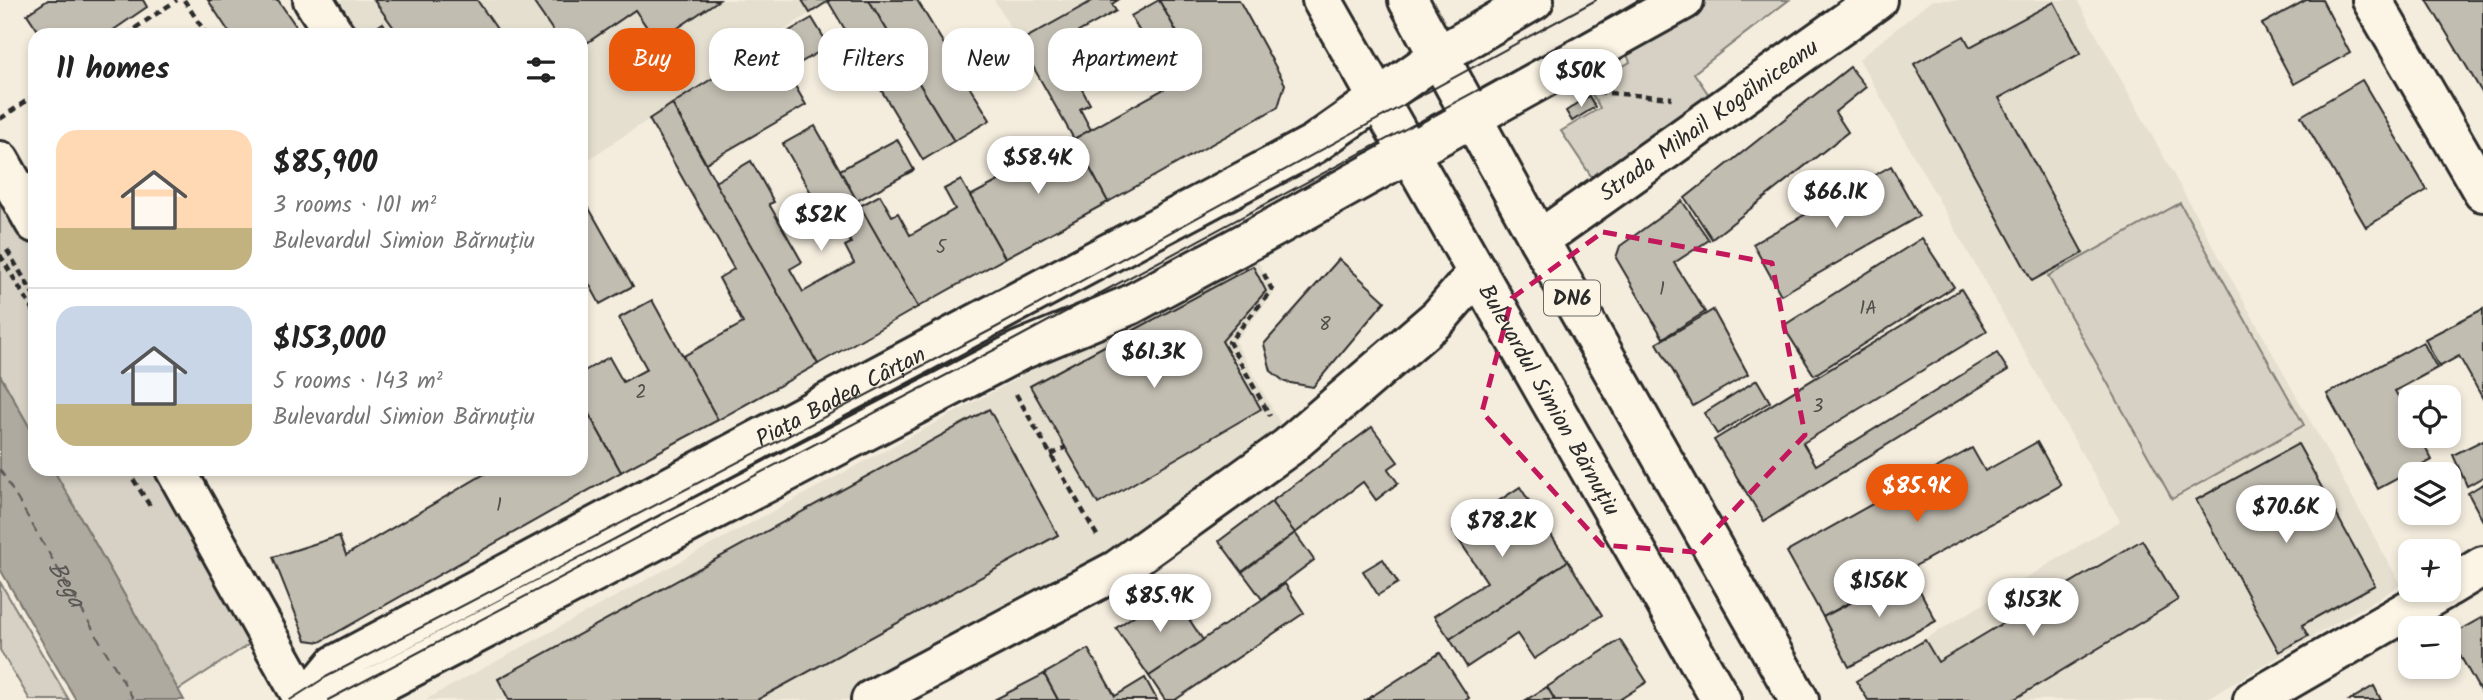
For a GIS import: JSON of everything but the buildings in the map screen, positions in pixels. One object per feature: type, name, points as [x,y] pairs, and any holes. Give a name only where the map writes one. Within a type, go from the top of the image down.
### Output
[{"type":"street","points":[[313,0],[331,28]]},
{"type":"street","name":"Bulevardul Simion Bărnuțiu","points":[[1322,0],[1721,700]]},
{"type":"street","name":"DN6","points":[[1408,0],[1539,240],[1799,700]]},
{"type":"street","points":[[1379,98],[1440,55],[1534,0]]},
{"type":"street","points":[[1410,152],[1684,0]]},
{"type":"street","name":"Strada Mihail Kogălniceanu","points":[[1539,240],[1877,0]]},
{"type":"street","points":[[2372,0],[2483,192]]},
{"type":"street","name":"Piața Badea Cârțan","points":[[305,700],[335,665],[1314,144],[1379,98]]},
{"type":"street","name":"Piața Badea Cârțan","points":[[313,700],[370,689],[1019,351],[1130,305],[1410,152]]},
{"type":"street","points":[[0,161],[28,211]]},
{"type":"street","points":[[871,700],[1116,570],[1288,447],[1438,317],[1478,272]]},
{"type":"street","points":[[179,476],[305,700]]},
{"type":"street","points":[[2461,579],[2483,566]]},
{"type":"street","points":[[2253,700],[2422,602]]},
{"type":"path","points":[[135,28],[177,0]]},
{"type":"path","points":[[184,0],[202,28]]},
{"type":"path","points":[[1595,92],[1730,103]]},
{"type":"path","points":[[0,119],[28,100]]},
{"type":"path","points":[[7,249],[28,285]]},
{"type":"path","points":[[0,255],[28,302]]},
{"type":"path","points":[[1261,268],[1272,290],[1229,342],[1233,355],[1288,447]]},
{"type":"path","points":[[1013,388],[1116,570]]},
{"type":"path","points":[[1051,455],[1066,447]]},
{"type":"highlighted area","points":[[1603,232],[1772,263],[1805,435],[1694,552],[1602,545],[1482,412],[1512,298]]},
{"type":"shaded area","points":[[335,0],[830,0],[787,28],[709,28],[709,80],[695,89],[695,28],[609,28],[609,91],[692,91],[588,159],[588,28],[353,28]]},
{"type":"shaded area","points":[[994,0],[1094,0],[1034,34],[1034,28],[1011,28]]},
{"type":"shaded area","points":[[1703,0],[1789,0],[1694,73],[1709,95],[1595,182],[1561,131],[1600,108],[1587,86],[1630,62],[1623,45]]},
{"type":"shaded area","points":[[1932,0],[2077,0],[2398,580],[2398,587],[2205,700],[1868,700],[1856,681],[2120,521],[1859,59]]},
{"type":"shaded area","points":[[0,161],[28,211],[28,425],[0,375]]},
{"type":"shaded area","points":[[2180,203],[2304,425],[2172,499],[2048,276]]},
{"type":"shaded area","points":[[1252,251],[1275,292],[1235,341],[1288,437],[1103,567],[851,700],[425,700]]},
{"type":"shaded area","points":[[57,476],[179,476],[268,632],[178,690]]},
{"type":"shaded area","points":[[0,582],[69,700],[30,700],[0,650]]},
{"type":"water","name":"Bega","points":[[0,375],[28,425],[28,476],[57,476],[184,700],[76,700],[0,569]]},
{"type":"ferry route","points":[[0,469],[134,700]]},
{"type":"tram line","points":[[290,700],[326,677],[995,328],[1596,0]]},
{"type":"tram line","points":[[328,700],[1015,339],[1556,48],[1638,0]]}]
